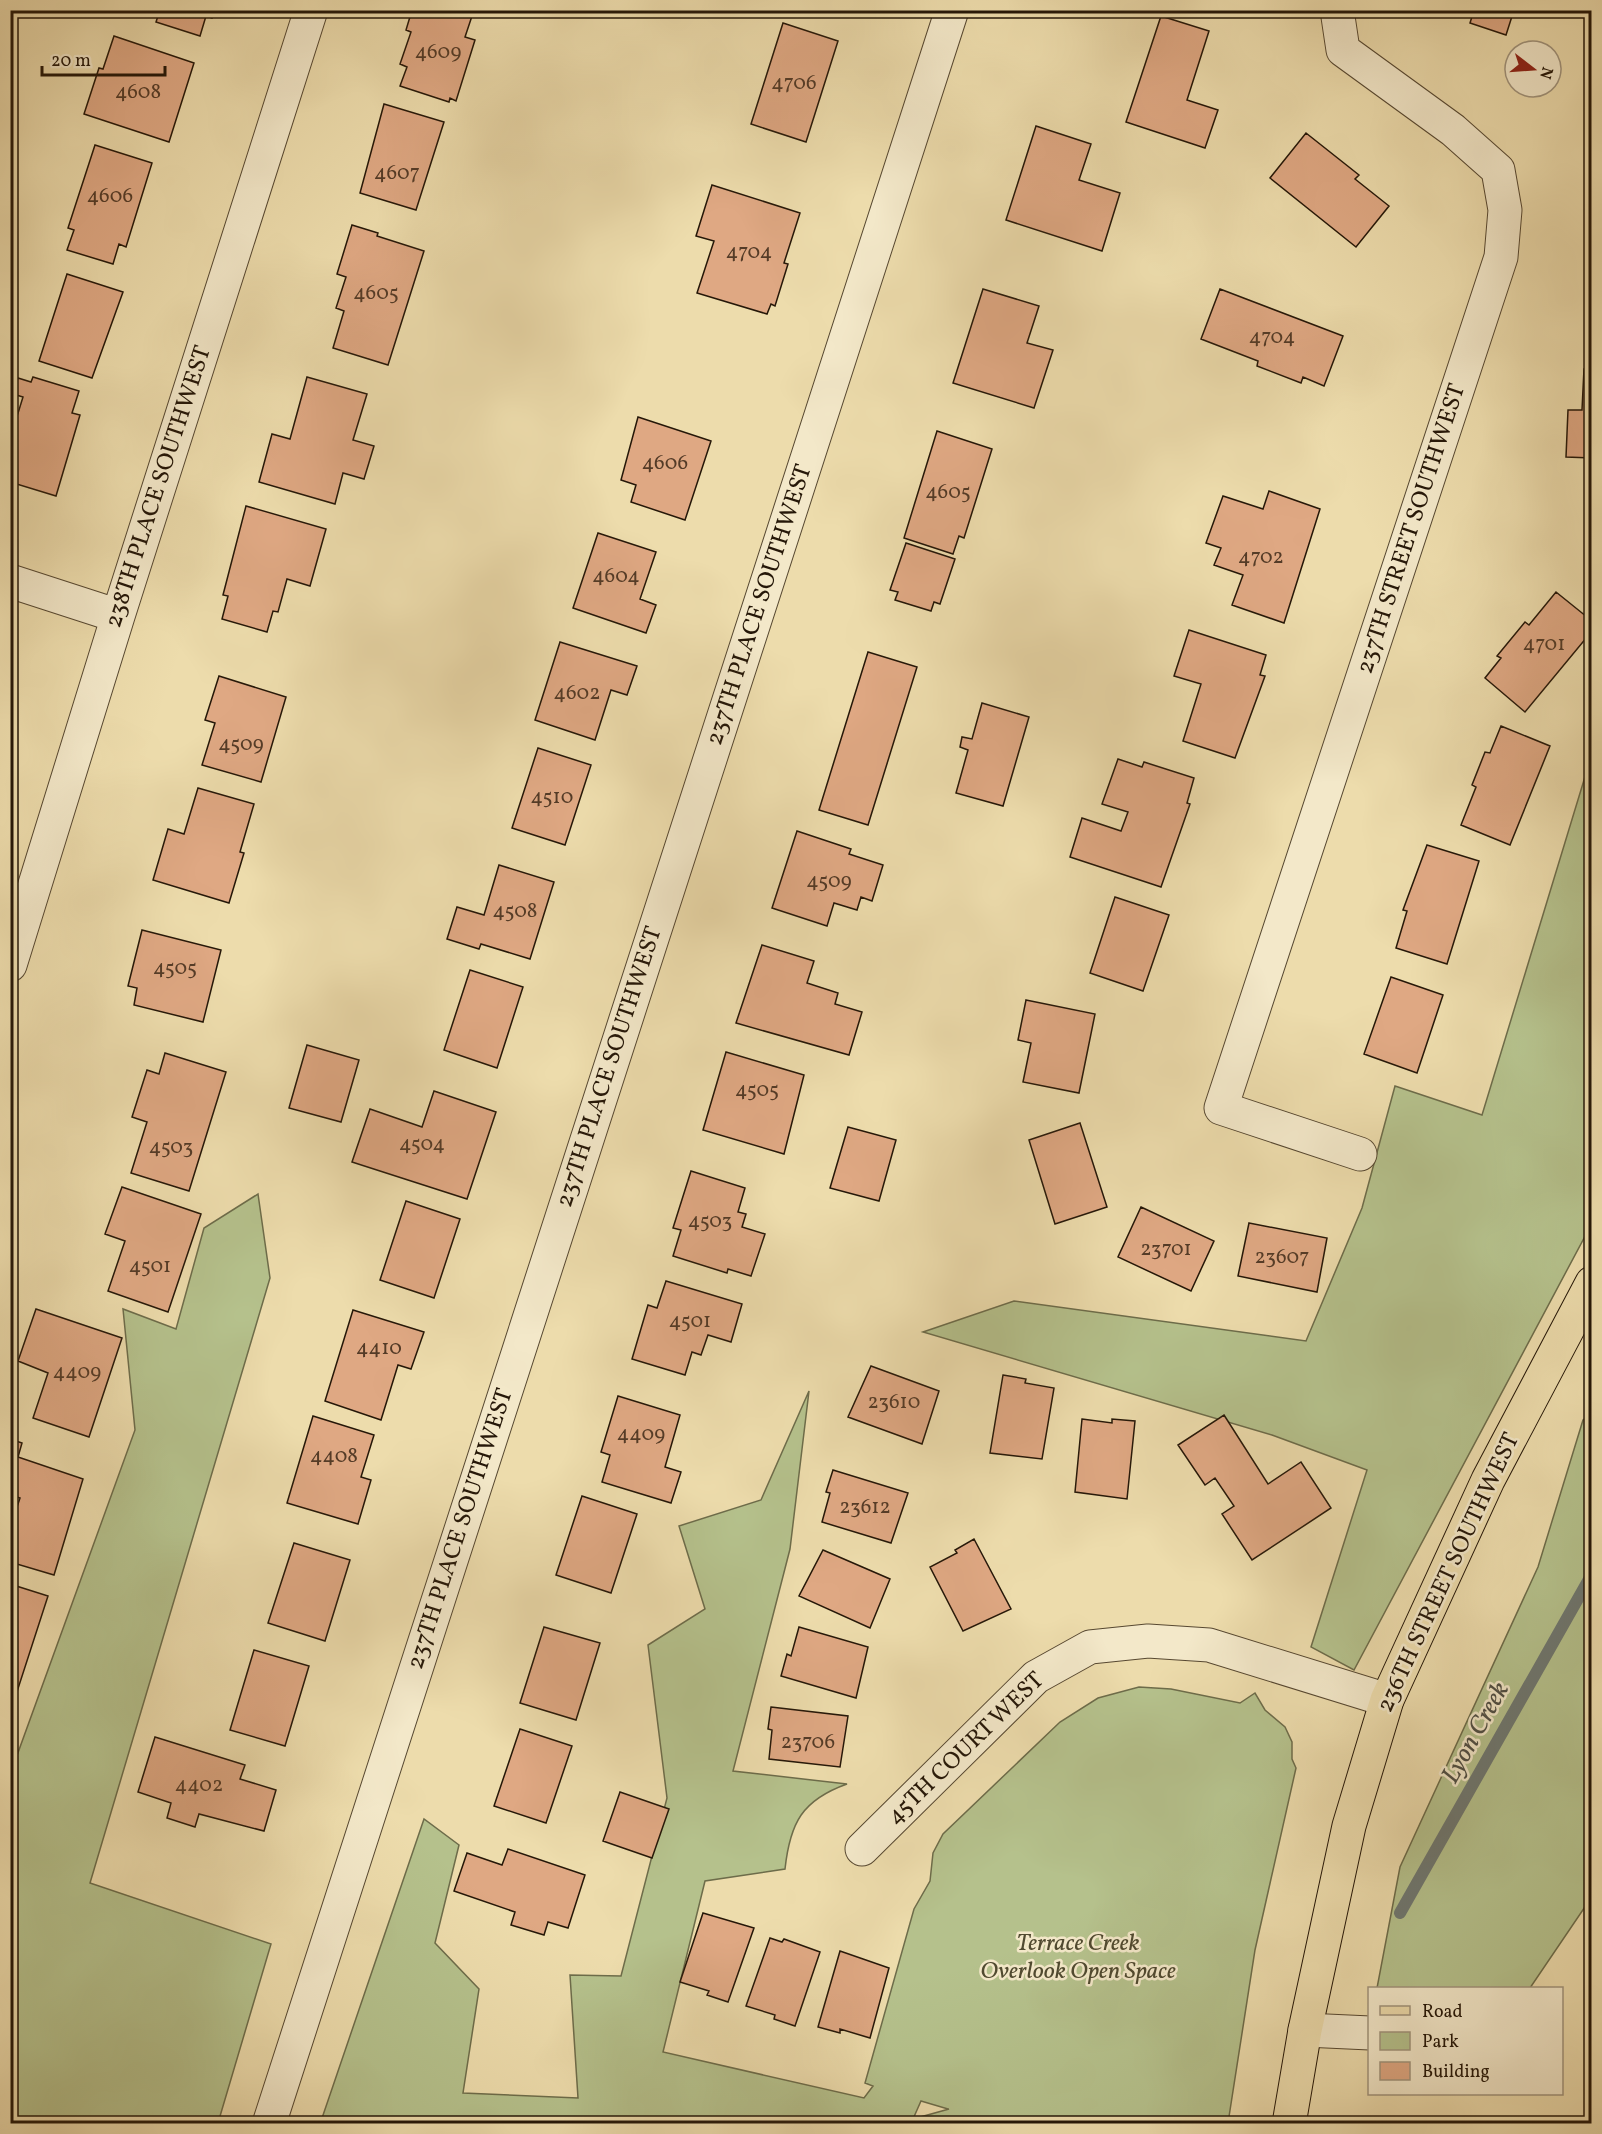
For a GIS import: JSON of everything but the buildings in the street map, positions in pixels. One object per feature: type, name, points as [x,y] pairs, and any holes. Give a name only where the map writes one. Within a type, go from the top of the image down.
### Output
[{"type":"main road","name":"236TH STREET SOUTHWEST","points":[[1289,2124],[1305,2030],[1349,1826],[1387,1700],[1488,1480],[1592,1283]]},
{"type":"street","name":"238TH PLACE SOUTHWEST","points":[[10,965],[118,616],[311,10]]},
{"type":"street","name":"237TH PLACE SOUTHWEST","points":[[268,2124],[952,10]]},
{"type":"street","name":"237TH STREET SOUTHWEST","points":[[1337,10],[1343,50],[1453,130],[1498,170],[1505,210],[1501,257],[1221,1108],[1360,1154]]},
{"type":"street","points":[[10,581],[118,616]]},
{"type":"street","name":"45TH COURT WEST","points":[[862,1849],[1036,1677],[1090,1647],[1148,1641],[1209,1645],[1387,1700]]},
{"type":"street","points":[[1305,2030],[1368,2033]]},
{"type":"green space","points":[[1591,757],[1591,1225],[1354,1670],[1311,1647],[1367,1470],[1272,1435],[923,1332],[1014,1301],[1306,1341],[1362,1208],[1395,1086],[1482,1115]]},
{"type":"green space","points":[[258,1194],[270,1278],[90,1883],[271,1944],[218,2123],[11,2123],[11,1772],[135,1430],[123,1309],[176,1329],[204,1228]]},
{"type":"green space","name":"Terrace Creek Overlook Open Space","points":[[809,1391],[790,1549],[733,1771],[847,1784],[819,1798],[801,1815],[790,1839],[785,1869],[705,1881],[663,2052],[864,2098],[873,2086],[865,2083],[914,1909],[930,1881],[933,1853],[943,1834],[1060,1722],[1098,1698],[1139,1687],[1171,1689],[1240,1703],[1255,1693],[1265,1710],[1285,1727],[1292,1742],[1292,1759],[1296,1768],[1255,1950],[1228,2123],[320,2124],[424,1819],[459,1845],[435,1943],[479,1989],[463,2093],[578,2098],[570,1975],[621,1976],[667,1798],[648,1645],[705,1609],[679,1526],[761,1500]],"holes":[[[921,2101],[949,2109],[913,2119]]]},
{"type":"green space","points":[[1591,1414],[1591,1898],[1531,1987],[1377,1987],[1400,1867],[1538,1567],[1583,1420]]},
{"type":"waterway","name":"Lyon Creek","points":[[1400,1913],[1592,1574]]}]
